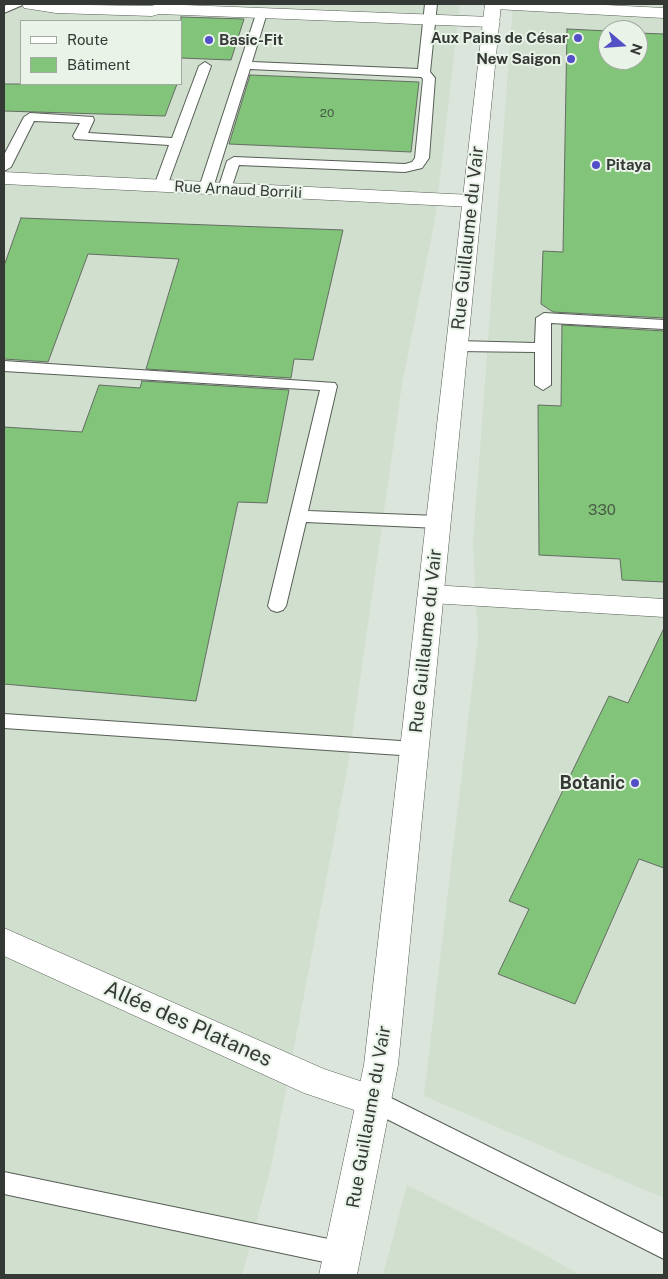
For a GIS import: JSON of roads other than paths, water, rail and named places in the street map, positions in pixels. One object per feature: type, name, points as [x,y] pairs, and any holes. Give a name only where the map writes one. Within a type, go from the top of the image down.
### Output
[{"type":"street","points":[[30,4],[56,8],[152,11],[159,6],[261,13],[493,10],[664,13]]},
{"type":"street","name":"Rue Guillaume du Vair","points":[[341,1265],[381,1065],[493,10]]},
{"type":"street","name":"Rue Arnaud Borrili","points":[[4,178],[472,201]]},
{"type":"street","points":[[431,594],[664,608]]},
{"type":"street","name":"Allée des Platanes","points":[[4,941],[316,1082],[375,1101]]},
{"type":"lane","points":[[4,10],[19,4]]},
{"type":"lane","points":[[424,73],[430,12]]},
{"type":"lane","points":[[216,189],[246,65],[261,13]]},
{"type":"lane","points":[[216,189],[234,161],[405,168],[417,164],[422,158],[429,78],[424,73],[246,65]]},
{"type":"lane","points":[[161,186],[205,66]]},
{"type":"lane","points":[[4,167],[30,117],[88,120],[80,136],[178,142]]},
{"type":"lane","points":[[543,385],[544,318],[664,326]]},
{"type":"lane","points":[[457,346],[543,348]]},
{"type":"lane","points":[[4,366],[329,386],[277,606]]},
{"type":"lane","points":[[298,516],[438,522]]},
{"type":"lane","points":[[4,721],[415,749]]},
{"type":"lane","points":[[375,1101],[664,1247]]},
{"type":"lane","points":[[4,1183],[341,1265]]},
{"type":"place","name":"Aux Pains de César","points":[[578,38]]},
{"type":"place","name":"Basic-Fit","points":[[209,40]]},
{"type":"place","name":"New Saigon","points":[[571,59]]},
{"type":"place","name":"Pitaya","points":[[596,165]]},
{"type":"place","name":"Botanic","points":[[635,783]]}]
